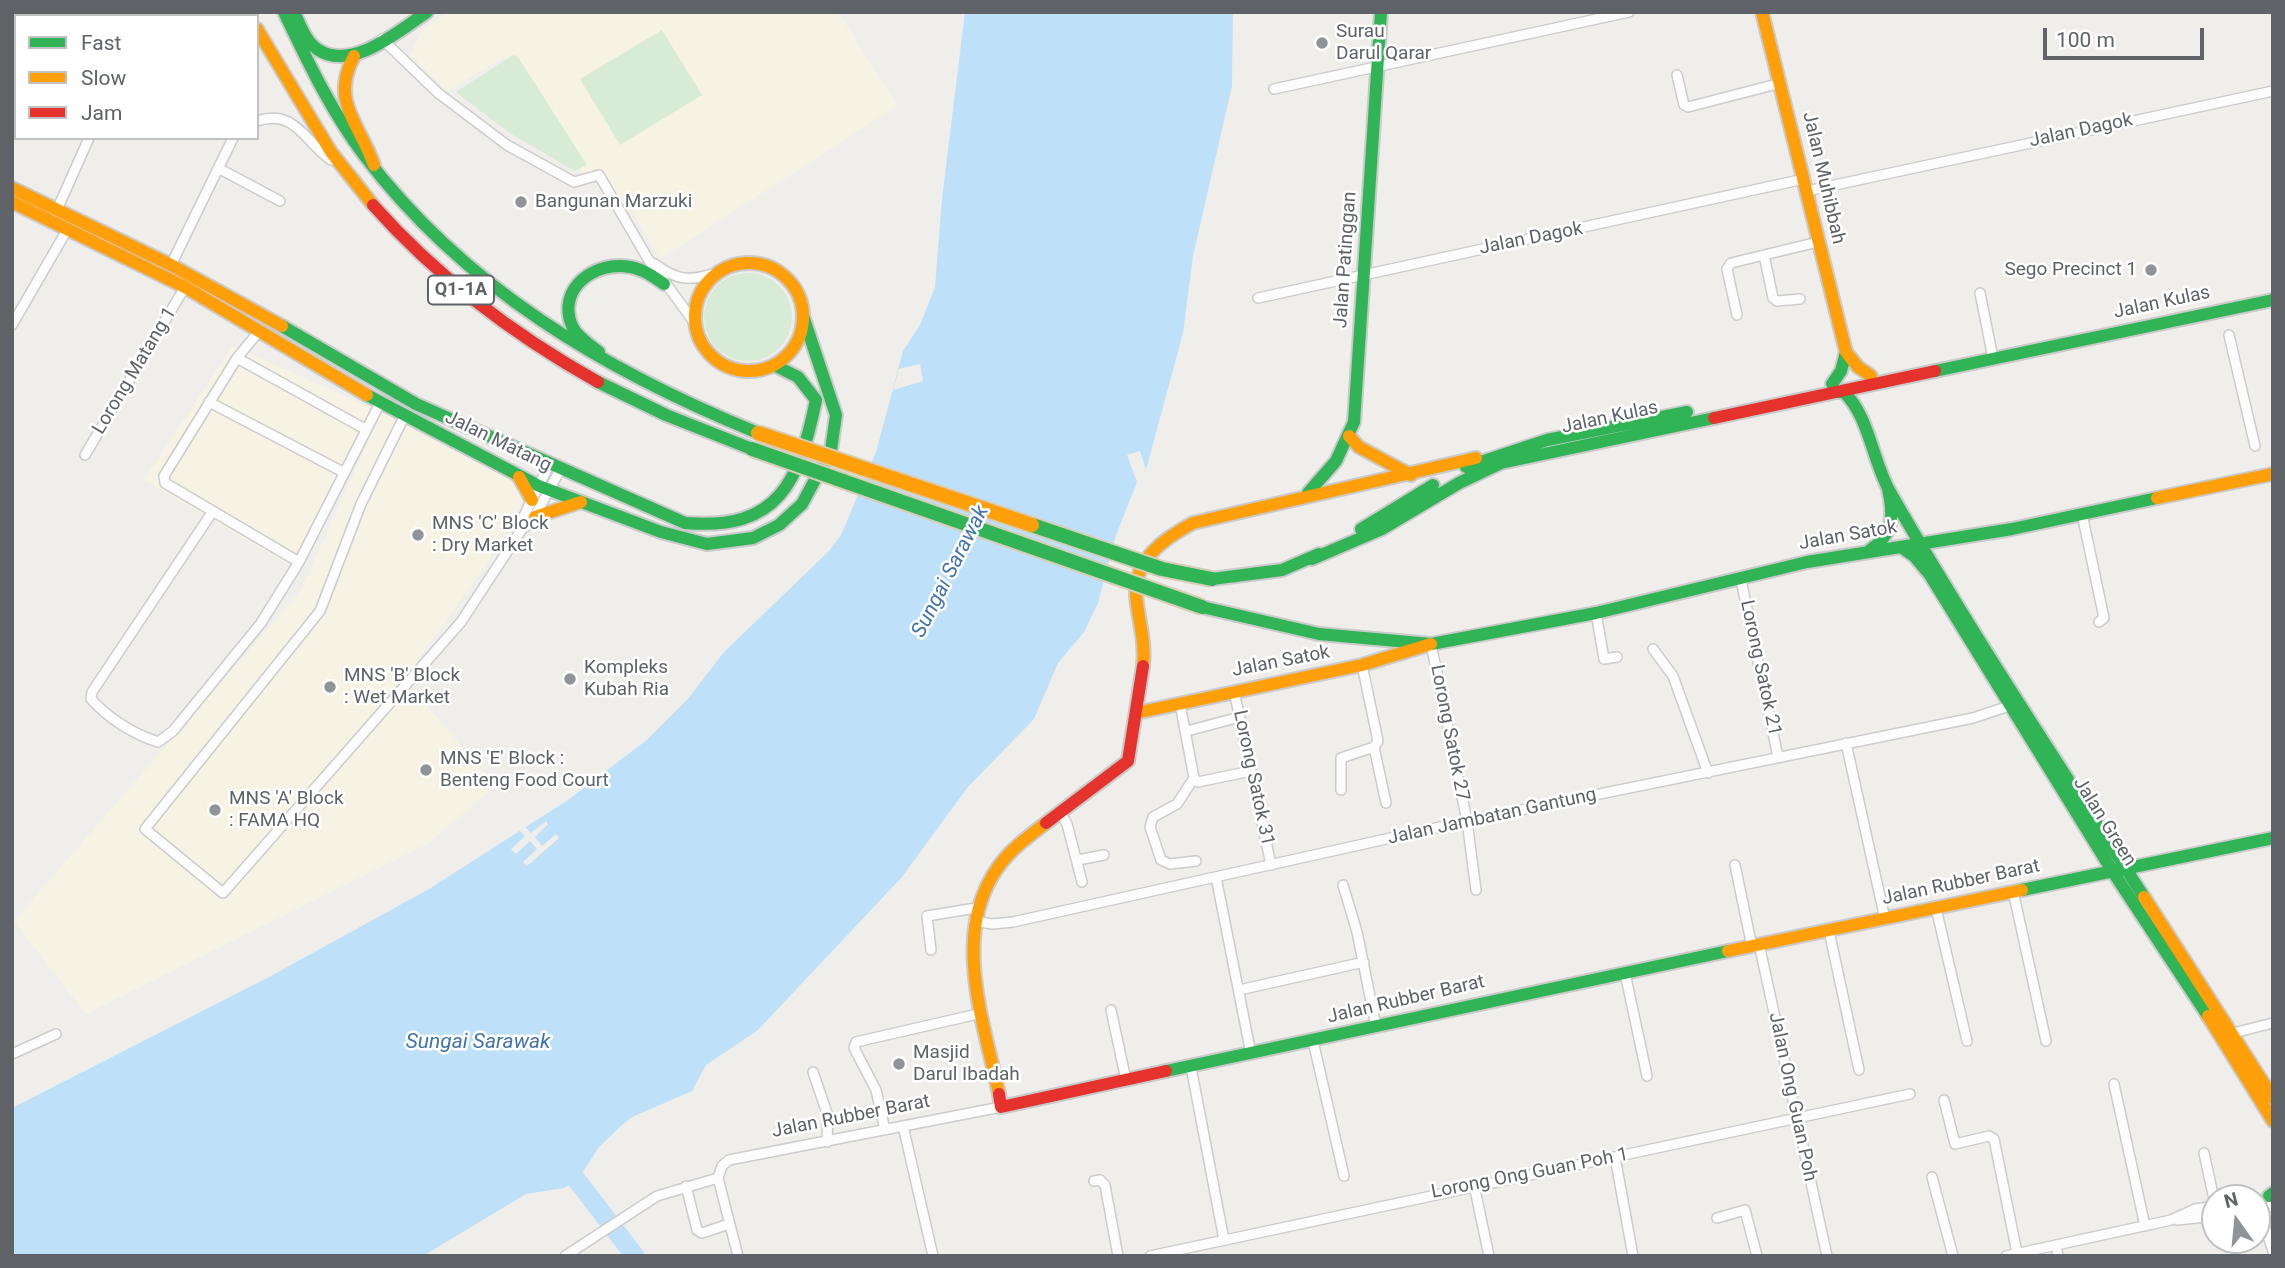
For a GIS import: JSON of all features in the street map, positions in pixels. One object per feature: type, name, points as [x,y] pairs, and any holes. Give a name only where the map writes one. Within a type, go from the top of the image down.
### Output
[{"type":"main road","points":[[284,12],[328,102],[374,166],[426,225],[478,277],[530,317],[626,374]]},
{"type":"main road","points":[[294,12],[308,39],[318,51],[335,57],[354,56],[427,12]]},
{"type":"main road","name":"Jalan Patinggan","points":[[1307,494],[1322,480],[1349,436],[1359,374],[1381,12]]},
{"type":"main road","name":"Jalan Muhibbah","points":[[1762,12],[1846,352]]},
{"type":"main road","name":"Q1-1A","points":[[259,32],[336,159]]},
{"type":"main road","points":[[354,56],[343,79],[342,93],[369,147],[374,166]]},
{"type":"main road","name":"Jalan Satok","points":[[336,159],[359,190],[426,262],[473,300],[613,390],[656,411],[752,449],[1202,607],[1319,634],[1431,644]]},
{"type":"main road","name":"Jalan Matang","points":[[12,188],[56,212],[171,265],[354,366],[415,404],[685,523],[714,529],[754,520],[768,509],[787,484],[811,430],[816,400],[798,377],[774,365]]},
{"type":"main road","name":"Jalan Matang","points":[[12,202],[185,287],[261,329],[404,417],[516,474],[545,488],[660,532],[707,544],[753,538],[779,525],[802,504],[831,450],[836,415],[814,356],[803,316]]},
{"type":"main road","points":[[741,264],[771,268],[794,286],[803,316],[796,344],[774,365],[753,372],[721,365],[707,352],[694,322],[699,292],[719,272],[741,264]]},
{"type":"main road","points":[[626,374],[572,327],[567,300],[575,284],[598,268],[629,267],[664,284]]},
{"type":"main road","name":"Jalan Kulas","points":[[975,914],[999,863],[1013,849],[1128,761],[1145,646],[1136,594],[1139,573],[1149,553],[1175,530],[1307,494],[1411,475],[1604,428],[1936,369],[2273,300]]},
{"type":"main road","points":[[1846,352],[1858,367],[1871,376]]},
{"type":"main road","points":[[1846,352],[1841,371],[1829,388],[1844,392],[1856,404],[1888,489],[1894,516],[1892,531],[1883,543],[1866,552]]},
{"type":"main road","name":"Jalan Kulas","points":[[626,374],[696,411],[758,433],[1161,569],[1212,579],[1251,575],[1312,559],[1393,523],[1474,473],[1502,463],[1871,376],[1913,369],[1936,369]]},
{"type":"main road","points":[[1349,436],[1366,452],[1411,475]]},
{"type":"main road","name":"Jalan Kulas","points":[[1312,559],[1335,541],[1440,481],[1497,453]]},
{"type":"main road","points":[[516,474],[532,500]]},
{"type":"main road","name":"Jalan Satok","points":[[1136,713],[1363,665],[1431,644],[1595,613],[1807,562],[2012,529],[2273,474]]},
{"type":"main road","points":[[1888,489],[1923,542]]},
{"type":"main road","points":[[535,517],[581,502]]},
{"type":"main road","name":"Jalan Green","points":[[1923,542],[2273,1121]]},
{"type":"main road","name":"Jalan Green","points":[[1901,547],[1914,556],[1930,575],[2009,706],[2233,1033],[2273,1098]]},
{"type":"main road","name":"Jalan Rubber Barat","points":[[1000,1107],[2012,891],[2273,838]]},
{"type":"main road","points":[[975,914],[972,943],[1000,1107]]},
{"type":"street","points":[[1274,89],[1629,12]]},
{"type":"street","points":[[382,39],[438,93],[508,145],[574,182],[599,175],[664,284],[694,322]]},
{"type":"street","points":[[1677,75],[1684,105],[1688,107],[1781,83]]},
{"type":"street","name":"Jalan Dagok","points":[[1258,298],[1606,224],[2273,91]]},
{"type":"street","points":[[259,120],[271,117],[288,120],[328,158],[336,159]]},
{"type":"street","points":[[56,212],[88,140]]},
{"type":"street","points":[[171,265],[232,140]]},
{"type":"street","points":[[218,167],[281,201]]},
{"type":"street","points":[[12,325],[67,230]]},
{"type":"street","points":[[1737,315],[1727,269],[1731,263],[1818,242]]},
{"type":"street","points":[[1764,255],[1773,298],[1777,301],[1800,299]]},
{"type":"street","points":[[648,259],[671,276],[683,280],[695,280],[719,272]]},
{"type":"street","name":"Lorong Matang 1","points":[[85,455],[185,287]]},
{"type":"street","points":[[1980,293],[1993,358]]},
{"type":"street","points":[[261,329],[237,358],[209,401],[164,476],[165,483],[299,562]]},
{"type":"street","points":[[2229,335],[2255,446]]},
{"type":"street","points":[[237,358],[365,429]]},
{"type":"street","points":[[209,401],[343,472]]},
{"type":"street","points":[[213,512],[92,692],[91,699],[100,709],[142,737],[158,742],[173,732],[261,623],[299,562],[380,403]]},
{"type":"street","points":[[404,417],[361,504],[320,611],[145,829],[223,893],[461,622],[522,529],[535,517],[554,467]]},
{"type":"street","points":[[522,529],[523,518],[532,500],[545,488]]},
{"type":"street","points":[[2082,514],[2104,618],[2099,622]]},
{"type":"street","name":"Lorong Satok 21","points":[[1741,580],[1778,757]]},
{"type":"street","points":[[1595,613],[1604,659],[1617,657]]},
{"type":"street","name":"Lorong Satok 27","points":[[1431,644],[1467,821],[1476,890]]},
{"type":"street","points":[[1653,649],[1673,676],[1708,773]]},
{"type":"street","points":[[1341,790],[1341,758],[1374,747],[1378,741],[1363,665]]},
{"type":"street","name":"Lorong Satok 31","points":[[1234,691],[1271,865]]},
{"type":"street","points":[[1180,704],[1194,778],[1198,782],[1251,771]]},
{"type":"street","name":"Jalan Jambatan Gantung","points":[[931,950],[927,916],[975,914],[992,924],[1013,922],[1467,821],[1973,718],[2009,706]]},
{"type":"street","points":[[1187,730],[1240,717]]},
{"type":"street","points":[[1846,743],[1885,919]]},
{"type":"street","points":[[1374,747],[1385,803]]},
{"type":"street","points":[[1194,778],[1177,804],[1153,817],[1150,827],[1161,860],[1170,864],[1196,861]]},
{"type":"street","points":[[1060,813],[1078,860],[1082,882]]},
{"type":"street","points":[[1078,860],[1104,855]]},
{"type":"street","name":"Jalan Ong Guan Poh","points":[[1735,865],[1796,1119],[1825,1254]]},
{"type":"street","points":[[1216,877],[1251,1054]]},
{"type":"street","points":[[1343,885],[1364,962],[1376,1026]]},
{"type":"street","points":[[2012,891],[2046,1041]]},
{"type":"street","points":[[1936,908],[1967,1041]]},
{"type":"street","points":[[1829,931],[1859,1070]]},
{"type":"street","points":[[1239,990],[1364,962]]},
{"type":"street","points":[[1625,973],[1647,1076]]},
{"type":"street","points":[[1111,1010],[1126,1080]]},
{"type":"street","points":[[885,1130],[879,1098],[854,1048],[856,1042],[982,1013]]},
{"type":"street","points":[[2233,1033],[2273,1023]]},
{"type":"street","points":[[12,1054],[56,1034]]},
{"type":"street","points":[[1313,1041],[1344,1176]]},
{"type":"street","points":[[1191,1067],[1224,1240]]},
{"type":"street","points":[[813,1072],[828,1116],[827,1142]]},
{"type":"street","points":[[2114,1084],[2145,1226]]},
{"type":"street","name":"Lorong Ong Guan Poh 1","points":[[1150,1256],[1910,1094]]},
{"type":"street","points":[[1944,1100],[1955,1144],[1989,1136],[1994,1139],[2017,1253]]},
{"type":"street","name":"Jalan Rubber Barat","points":[[718,1178],[722,1166],[729,1160],[1000,1107]]},
{"type":"street","points":[[903,1126],[933,1256]]},
{"type":"street","points":[[2204,1153],[2211,1184]]},
{"type":"street","points":[[1615,1157],[1633,1256]]},
{"type":"street","points":[[1932,1177],[1953,1256]]},
{"type":"street","points":[[567,1255],[584,1241],[657,1196],[718,1178],[738,1256]]},
{"type":"street","points":[[1094,1181],[1100,1180],[1105,1185],[1118,1256]]},
{"type":"street","points":[[1474,1185],[1489,1256]]},
{"type":"street","points":[[686,1186],[697,1230],[702,1233],[729,1224]]},
{"type":"street","points":[[2171,1220],[2201,1208]]},
{"type":"street","points":[[1717,1218],[1745,1210],[1757,1256]]},
{"type":"street","points":[[2006,1256],[2171,1220],[2201,1217]]},
{"type":"street","points":[[2056,1245],[2058,1256]]},
{"type":"shaded area","points":[[449,12],[838,12],[897,106],[660,259],[625,198],[586,177],[574,166],[504,57],[448,91],[410,55],[423,28]]},
{"type":"shaded area","points":[[233,346],[374,409],[293,567],[144,480]]},
{"type":"shaded area","points":[[382,412],[528,490],[485,566],[404,680],[496,785],[429,843],[86,1014],[14,921],[300,592]]},
{"type":"green space","points":[[662,30],[702,95],[620,145],[580,79]]},
{"type":"green space","points":[[513,55],[518,57],[587,165],[575,171],[508,132],[456,92]]},
{"type":"green space","points":[[748,273],[773,280],[785,292],[792,317],[785,342],[773,354],[748,361],[723,354],[711,342],[704,317],[711,292],[723,280]]},
{"type":"water","name":"Sungai Sarawak","points":[[965,12],[1233,12],[1232,86],[1193,256],[1183,333],[1146,470],[1137,482],[1116,535],[1098,603],[1084,632],[1058,663],[1034,719],[967,788],[902,877],[758,1030],[706,1065],[692,1091],[632,1117],[622,1125],[599,1147],[577,1181],[564,1188],[526,1194],[423,1256],[12,1256],[12,1108],[269,977],[429,889],[568,800],[648,739],[687,700],[724,652],[829,551],[841,535],[876,452],[903,351],[920,325],[935,287],[942,199]]},
{"type":"pier","points":[[920,364],[923,381],[893,390],[899,369]]},
{"type":"pier","points":[[1140,451],[1146,470],[1137,482],[1127,455]]},
{"type":"pier","points":[[546,821],[548,824],[535,837],[542,846],[556,834],[559,838],[527,866],[523,862],[537,849],[530,841],[516,854],[511,849],[525,836],[520,831],[525,827],[531,833]]},
{"type":"waterway","points":[[563,1162],[635,1256]]},
{"type":"traffic: fast","points":[[284,12],[321,86],[352,138],[403,203],[446,246],[542,321],[593,353],[646,382],[758,433]]},
{"type":"traffic: fast","points":[[294,12],[313,46],[330,55],[345,56],[375,46],[427,12]]},
{"type":"traffic: fast","points":[[1308,493],[1336,461],[1354,422],[1381,12]]},
{"type":"traffic: fast","points":[[12,48],[14,44]]},
{"type":"traffic: fast","points":[[599,352],[577,334],[572,326],[570,300],[574,289],[582,280],[604,268],[617,266],[639,270],[664,284]]},
{"type":"traffic: fast","points":[[1935,371],[2273,300]]},
{"type":"traffic: fast","points":[[367,395],[539,486],[661,532],[707,544],[753,538],[779,525],[802,504],[831,450],[836,415],[803,316]]},
{"type":"traffic: fast","points":[[282,326],[416,404],[685,523],[717,523],[743,519],[763,509],[779,495],[792,477],[802,455],[816,400],[798,377],[774,365]]},
{"type":"traffic: fast","points":[[1832,384],[1841,371],[1846,352]]},
{"type":"traffic: fast","points":[[598,382],[666,415],[752,449]]},
{"type":"traffic: fast","points":[[1836,392],[1844,392],[1853,402],[1884,480],[1920,544],[2144,897]]},
{"type":"traffic: fast","points":[[1466,467],[1547,440],[1687,412]]},
{"type":"traffic: fast","points":[[1312,559],[1382,529],[1459,483],[1501,463],[1714,418]]},
{"type":"traffic: fast","points":[[752,449],[1202,607]]},
{"type":"traffic: fast","points":[[1361,529],[1433,485]]},
{"type":"traffic: fast","points":[[1870,550],[1888,531],[1891,516],[1888,489]]},
{"type":"traffic: fast","points":[[1202,607],[1319,634],[1431,644],[1596,613],[1807,562],[2012,529],[2157,498]]},
{"type":"traffic: fast","points":[[1032,525],[1162,569],[1212,579]]},
{"type":"traffic: fast","points":[[1901,547],[1914,556],[1930,575],[2113,872],[2208,1016]]},
{"type":"traffic: fast","points":[[1212,579],[1282,570],[1319,554]]},
{"type":"traffic: fast","points":[[2022,890],[2273,838]]},
{"type":"traffic: fast","points":[[1166,1071],[1728,951]]},
{"type":"traffic: slow","points":[[1762,12],[1846,352],[1858,367],[1871,376]]},
{"type":"traffic: slow","points":[[259,32],[331,152],[373,205]]},
{"type":"traffic: slow","points":[[354,56],[347,72],[346,99],[349,112],[374,165]]},
{"type":"traffic: slow","points":[[12,188],[171,265],[282,326]]},
{"type":"traffic: slow","points":[[12,202],[185,287],[367,395]]},
{"type":"traffic: slow","points":[[749,263],[770,267],[787,279],[799,296],[803,317],[799,338],[787,355],[770,367],[749,371],[728,367],[711,355],[699,338],[695,317],[699,296],[711,279],[728,267],[749,263]]},
{"type":"traffic: slow","points":[[758,433],[1032,525]]},
{"type":"traffic: slow","points":[[1349,436],[1359,447],[1411,475]]},
{"type":"traffic: slow","points":[[1143,666],[1136,595],[1140,571],[1153,551],[1182,529],[1193,523],[1476,458]]},
{"type":"traffic: slow","points":[[2157,498],[2273,474]]},
{"type":"traffic: slow","points":[[519,477],[532,500]]},
{"type":"traffic: slow","points":[[535,517],[581,502]]},
{"type":"traffic: slow","points":[[1136,713],[1362,665],[1431,644]]},
{"type":"traffic: slow","points":[[999,1094],[979,1008],[975,978],[976,919],[984,892],[999,866],[1015,848],[1046,823]]},
{"type":"traffic: slow","points":[[1728,951],[2022,890]]},
{"type":"traffic: slow","points":[[2144,897],[2273,1098]]},
{"type":"traffic: slow","points":[[2208,1016],[2273,1121]]},
{"type":"traffic: jam","points":[[373,205],[423,256],[478,303],[536,345],[598,382]]},
{"type":"traffic: jam","points":[[1714,418],[1935,371]]},
{"type":"traffic: jam","points":[[1046,823],[1128,761],[1143,666]]},
{"type":"traffic: jam","points":[[999,1094],[1001,1107],[1166,1071]]},
{"type":"place","name":"Surau Darul Qarar","points":[[1322,43]]},
{"type":"place","name":"Bangunan Marzuki","points":[[521,202]]},
{"type":"place","name":"Sego Precinct 1","points":[[2151,270]]},
{"type":"place","name":"MNS 'C' Block : Dry Market","points":[[418,535]]},
{"type":"place","name":"Kompleks Kubah Ria","points":[[570,679]]},
{"type":"place","name":"MNS 'B' Block : Wet Market","points":[[330,687]]},
{"type":"place","name":"MNS 'E' Block : Benteng Food Court","points":[[426,770]]},
{"type":"place","name":"MNS 'A' Block : FAMA HQ","points":[[215,810]]},
{"type":"place","name":"Masjid Darul Ibadah","points":[[899,1064]]}]
